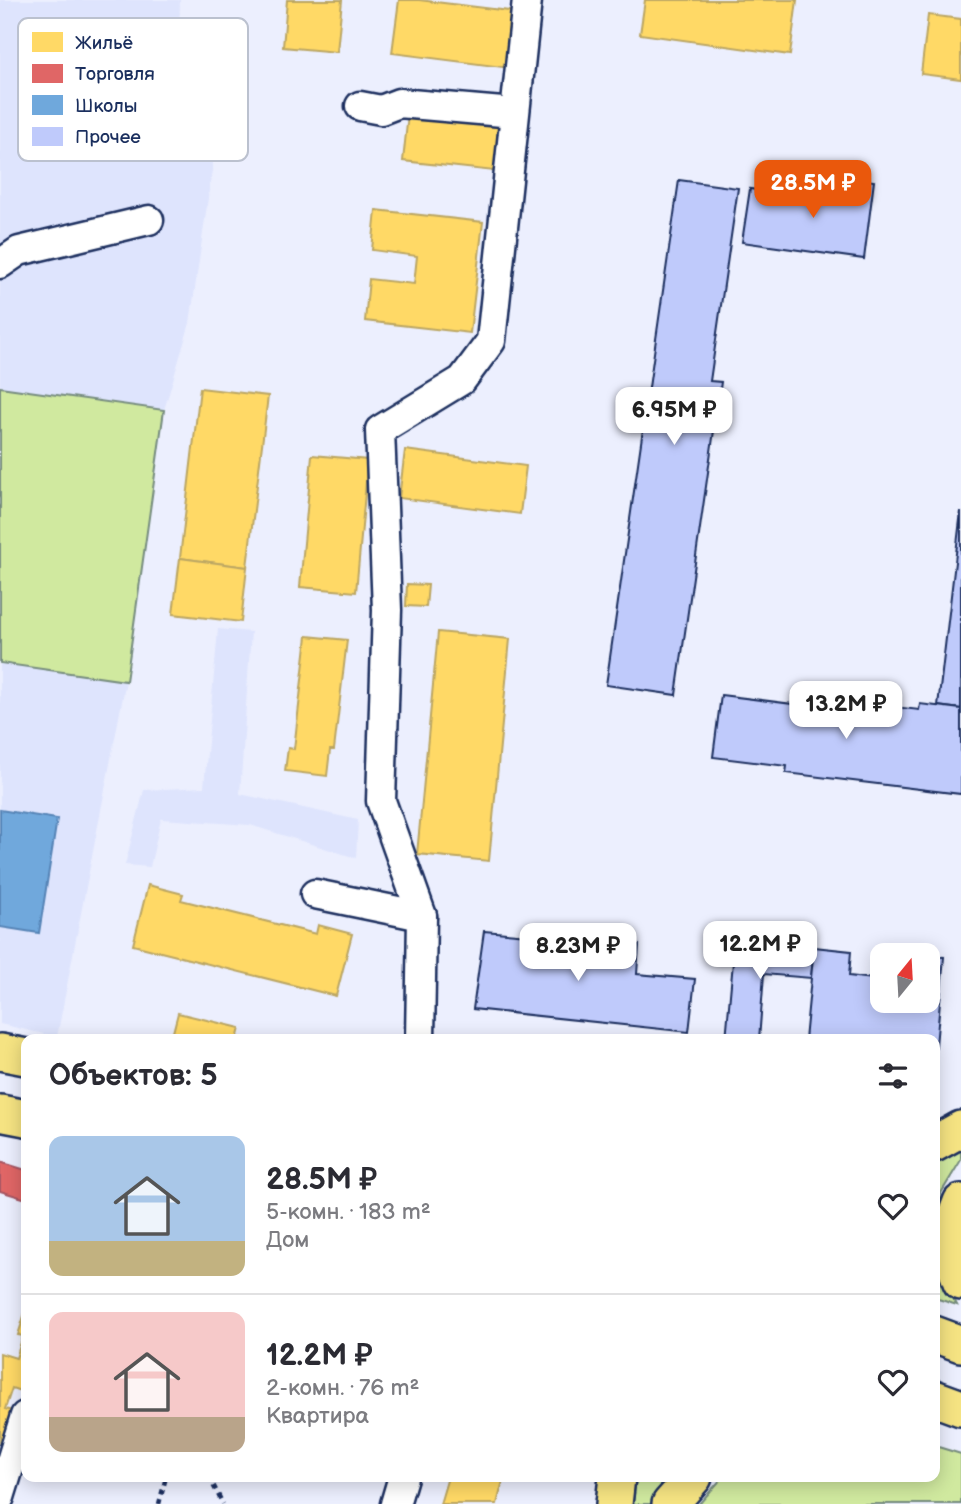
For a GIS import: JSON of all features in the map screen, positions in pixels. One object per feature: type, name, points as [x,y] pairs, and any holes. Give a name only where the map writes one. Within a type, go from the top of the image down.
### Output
[{"type":"main road","points":[[0,1052],[21,1056]]},
{"type":"main road","points":[[0,1113],[21,1117]]},
{"type":"main road","points":[[940,1141],[961,1129]]},
{"type":"main road","points":[[961,1202],[951,1228],[950,1253],[961,1282]]},
{"type":"main road","points":[[940,1336],[961,1343]]},
{"type":"main road","points":[[940,1400],[961,1408]]},
{"type":"main road","points":[[940,1422],[961,1423]]},
{"type":"main road","points":[[614,1504],[616,1482]]},
{"type":"main road","points":[[670,1504],[690,1482]]},
{"type":"lane","points":[[420,1034],[422,916],[381,802],[387,610],[380,430],[462,380],[491,341],[527,0]]},
{"type":"lane","points":[[360,106],[381,110],[399,103],[514,113]]},
{"type":"lane","points":[[0,264],[19,251],[149,220]]},
{"type":"lane","points":[[315,894],[422,916]]},
{"type":"lane","points":[[0,1497],[21,1429]]},
{"type":"lane","points":[[395,1504],[402,1482]]},
{"type":"path","points":[[159,1504],[165,1482]]},
{"type":"path","points":[[212,1482],[223,1504]]},
{"type":"shaded area","points":[[0,0],[180,0],[180,18],[18,18],[18,161],[213,161],[190,323],[164,410],[126,681],[58,1034],[44,1034],[0,1024]]},
{"type":"shaded area","points":[[218,629],[251,632],[240,794],[358,820],[356,858],[250,825],[161,819],[150,867],[125,865],[144,790],[204,787]]},
{"type":"green space","points":[[0,387],[164,410],[126,681],[0,663]]},
{"type":"green space","points":[[961,1149],[961,1160],[940,1199],[940,1161]]},
{"type":"green space","points":[[940,1273],[957,1305],[940,1300]]},
{"type":"green space","points":[[940,1448],[961,1454],[961,1504],[699,1504],[719,1482],[940,1482]]},
{"type":"green space","points":[[635,1482],[670,1482],[652,1504],[633,1504]]},
{"type":"building: Жильё","points":[[287,0],[342,0],[337,52],[283,47]]},
{"type":"building: Жильё","points":[[399,0],[517,12],[510,68],[392,53]]},
{"type":"building: Жильё","points":[[645,0],[797,0],[790,55],[640,34]]},
{"type":"building: Жильё","points":[[928,15],[961,19],[961,79],[921,74]]},
{"type":"building: Жильё","points":[[408,114],[499,124],[494,171],[403,161]]},
{"type":"building: Жильё","points":[[376,210],[483,222],[470,333],[365,321],[369,279],[414,284],[417,256],[372,250]]},
{"type":"building: Жильё","points":[[200,388],[268,396],[247,567],[180,558]]},
{"type":"building: Жильё","points":[[405,450],[526,466],[520,514],[399,498]]},
{"type":"building: Жильё","points":[[312,455],[368,460],[356,592],[300,587]]},
{"type":"building: Жильё","points":[[180,558],[247,567],[241,622],[173,614]]},
{"type":"building: Жильё","points":[[407,584],[428,585],[426,607],[406,606]]},
{"type":"building: Жильё","points":[[438,632],[510,639],[489,861],[417,854]]},
{"type":"building: Жильё","points":[[307,636],[347,640],[334,750],[330,750],[327,776],[285,771],[288,748],[294,749]]},
{"type":"building: Жильё","points":[[148,885],[183,894],[181,900],[316,934],[318,925],[352,934],[336,996],[133,945]]},
{"type":"building: Жильё","points":[[178,1013],[240,1028],[238,1034],[173,1034]]},
{"type":"building: Жильё","points":[[21,1342],[21,1391],[12,1388],[5,1409],[12,1411],[0,1447],[0,1353],[16,1358]]},
{"type":"building: Жильё","points":[[447,1482],[503,1482],[497,1504],[440,1504]]},
{"type":"building: Торговля","points":[[0,1162],[21,1168],[21,1197],[0,1191]]},
{"type":"building: Школы","points":[[0,810],[57,819],[39,933],[0,927]]},
{"type":"building: Прочее","points":[[835,176],[874,181],[864,259],[742,242],[750,189],[832,201]]},
{"type":"building: Прочее","points":[[679,180],[738,188],[710,381],[721,382],[676,695],[606,685]]},
{"type":"building: Прочее","points":[[961,511],[961,709],[938,706]]},
{"type":"building: Прочее","points":[[721,695],[793,704],[793,695],[919,710],[920,704],[961,709],[961,794],[786,773],[787,766],[713,757]]},
{"type":"building: Прочее","points":[[484,931],[639,945],[637,974],[695,979],[689,1032],[473,1009]]},
{"type":"building: Прочее","points":[[735,940],[814,947],[811,978],[764,974],[759,1034],[726,1034]]},
{"type":"building: Прочее","points":[[814,947],[851,951],[849,976],[870,979],[870,1013],[939,1013],[937,1034],[806,1034]]},
{"type":"building: Прочее","points":[[940,957],[944,957],[940,1001]]}]
